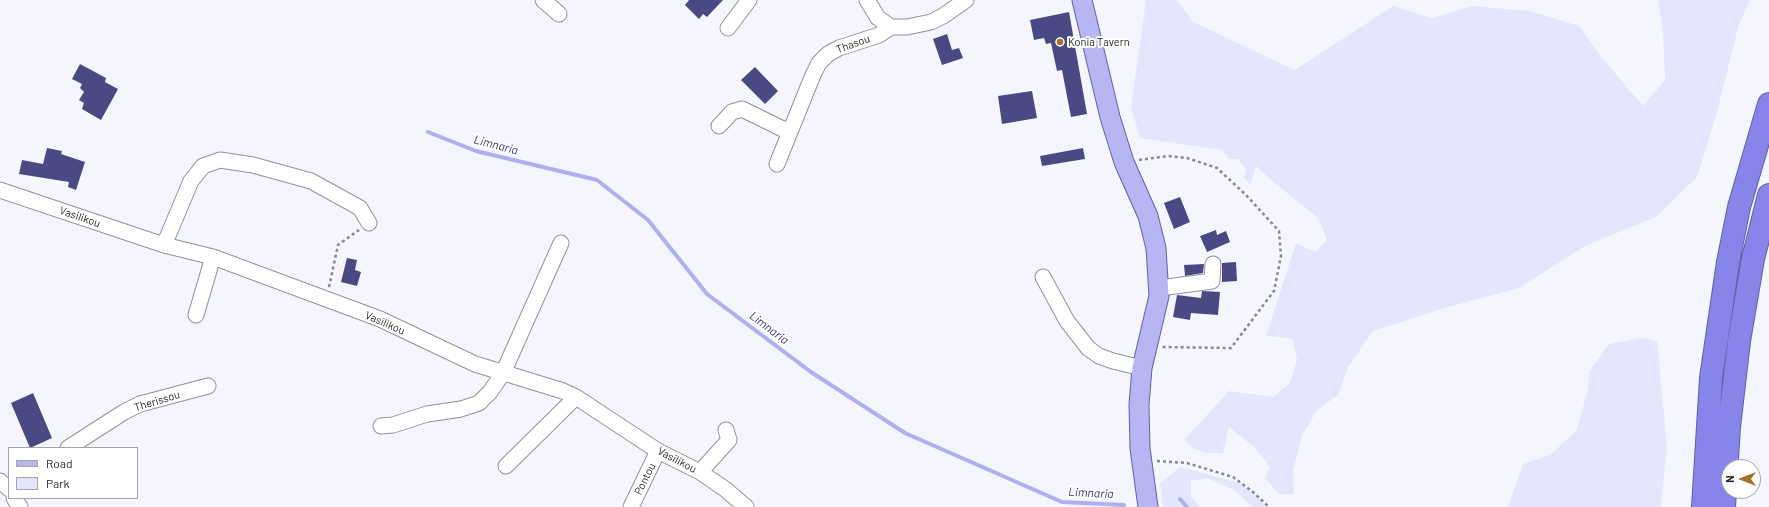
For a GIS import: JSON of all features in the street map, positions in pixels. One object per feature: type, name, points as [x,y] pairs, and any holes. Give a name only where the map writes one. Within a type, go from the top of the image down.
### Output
[{"type":"highway","points":[[1703,507],[1710,378],[1726,276],[1740,207],[1769,104]]},
{"type":"highway","points":[[1724,507],[1729,427],[1739,341],[1753,260],[1769,195]]},
{"type":"main road","points":[[1082,0],[1102,87],[1124,162],[1141,197],[1153,231],[1160,288],[1157,310],[1142,368],[1139,405],[1141,460],[1148,507]]},
{"type":"street","points":[[543,0],[559,14]]},
{"type":"street","points":[[728,28],[749,0]]},
{"type":"street","points":[[867,0],[878,18],[891,27]]},
{"type":"street","name":"Thasou","points":[[778,164],[789,132],[819,63],[828,54],[838,48],[879,35],[891,27],[907,27],[931,22],[943,16],[965,0]]},
{"type":"street","points":[[718,126],[732,112],[742,109],[789,132]]},
{"type":"street","points":[[164,245],[192,181],[203,166],[220,160],[253,165],[311,181],[360,208],[369,223]]},
{"type":"street","name":"Vasilikou","points":[[0,190],[164,245],[213,257],[380,319],[475,364],[554,388],[576,397],[658,451],[700,472],[725,489],[746,507]]},
{"type":"street","points":[[382,426],[393,425],[427,414],[462,409],[478,403],[490,392],[503,373],[561,244]]},
{"type":"street","points":[[196,315],[213,257]]},
{"type":"street","points":[[1160,288],[1212,281],[1213,264]]},
{"type":"street","points":[[1043,277],[1067,321],[1088,348],[1099,356],[1142,368]]},
{"type":"street","name":"Therissou","points":[[70,447],[124,412],[140,404],[208,386]]},
{"type":"street","points":[[506,466],[576,397]]},
{"type":"street","points":[[700,472],[728,440],[726,430]]},
{"type":"street","name":"Pontou","points":[[631,507],[658,451]]},
{"type":"path","points":[[1124,162],[1175,157],[1187,158],[1217,168],[1246,195],[1279,231],[1281,256],[1274,291],[1231,348],[1147,347]]},
{"type":"path","points":[[327,299],[338,244],[369,223]]},
{"type":"path","points":[[1141,460],[1187,464],[1233,477],[1253,492],[1269,507]]},
{"type":"green space","points":[[1146,0],[1177,0],[1193,22],[1295,70],[1393,6],[1432,18],[1472,6],[1530,11],[1579,26],[1603,59],[1643,106],[1665,80],[1663,32],[1658,0],[1750,0],[1739,24],[1716,116],[1697,177],[1656,217],[1585,246],[1519,288],[1448,307],[1373,331],[1348,367],[1338,395],[1317,410],[1302,436],[1293,470],[1294,494],[1279,494],[1265,478],[1270,467],[1255,448],[1229,427],[1223,453],[1205,453],[1189,446],[1185,439],[1229,391],[1273,397],[1290,383],[1297,359],[1292,338],[1266,336],[1296,243],[1315,252],[1327,240],[1318,218],[1256,166],[1250,185],[1244,177],[1246,169],[1238,159],[1229,159],[1222,150],[1140,138],[1131,107]]},
{"type":"green space","points":[[1641,338],[1657,341],[1667,446],[1661,507],[1508,507],[1523,464],[1550,455],[1577,430],[1588,389],[1589,372],[1609,344]]},
{"type":"green space","points":[[1180,467],[1240,483],[1261,500],[1265,507],[1252,507],[1236,491],[1207,478],[1191,481],[1191,496],[1199,507],[1163,507],[1160,483]]},
{"type":"building","points":[[689,0],[723,0],[707,17],[703,14],[699,19],[685,5]]},
{"type":"building","name":"Konia Tavern","points":[[1069,12],[1087,114],[1071,117],[1062,70],[1057,71],[1051,43],[1046,44],[1044,38],[1034,40],[1030,20]]},
{"type":"building","points":[[947,34],[952,50],[959,48],[963,58],[942,65],[933,39]]},
{"type":"building","points":[[80,64],[106,78],[105,82],[118,89],[101,120],[82,109],[84,103],[79,100],[84,92],[80,88],[82,84],[72,79]]},
{"type":"building","points":[[755,67],[778,91],[765,104],[741,80]]},
{"type":"building","points":[[1032,91],[1037,118],[1002,124],[998,96]]},
{"type":"building","points":[[47,148],[62,151],[61,154],[85,162],[76,190],[68,187],[69,182],[19,174],[22,160],[43,164]]},
{"type":"building","points":[[1083,148],[1085,159],[1042,166],[1040,156]]},
{"type":"building","points":[[1180,197],[1190,222],[1174,229],[1164,203]]},
{"type":"building","points":[[1216,230],[1217,235],[1226,231],[1230,242],[1207,252],[1200,236]]},
{"type":"building","points":[[347,258],[357,260],[355,270],[361,272],[357,286],[341,282]]},
{"type":"building","points":[[1236,262],[1237,281],[1222,282],[1222,263]]},
{"type":"building","points":[[1204,264],[1203,273],[1185,276],[1184,265]]},
{"type":"building","points":[[1202,291],[1220,292],[1218,315],[1191,313],[1190,320],[1173,317],[1177,295],[1201,298]]},
{"type":"building","points":[[33,393],[52,438],[30,447],[11,403]]},
{"type":"waterway","name":"Limnaria","points":[[428,132],[476,151],[597,180],[648,220],[707,294],[811,372],[905,433],[1062,502],[1124,505]]},
{"type":"waterway","name":"Limnaria","points":[[1180,499],[1187,507]]},
{"type":"place","name":"Konia Tavern","points":[[1060,42]]}]
